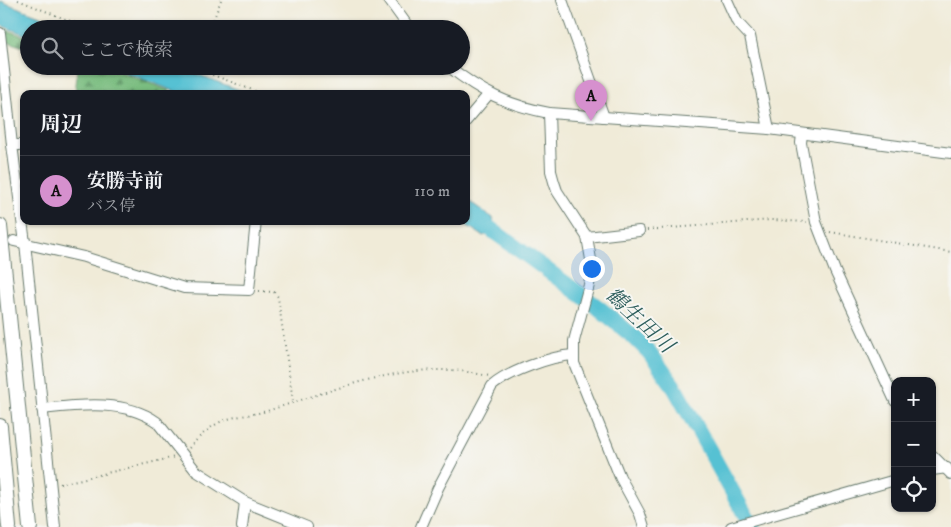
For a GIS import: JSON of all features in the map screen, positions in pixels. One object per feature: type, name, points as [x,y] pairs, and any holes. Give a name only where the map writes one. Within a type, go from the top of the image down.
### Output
[{"type":"highway","points":[[0,226],[30,527]]},
{"type":"highway","points":[[0,426],[9,527]]},
{"type":"street","points":[[389,0],[403,20]]},
{"type":"street","points":[[562,0],[604,116]]},
{"type":"street","points":[[727,0],[732,14],[750,36],[769,129]]},
{"type":"street","points":[[0,33],[20,205]]},
{"type":"street","points":[[460,75],[488,95],[527,109],[550,113],[769,129],[951,153]]},
{"type":"street","points":[[470,117],[488,95]]},
{"type":"street","points":[[550,113],[551,171],[554,182],[557,191],[587,237],[592,265],[589,285],[574,341],[573,355],[577,372],[616,469],[644,527]]},
{"type":"street","points":[[802,134],[800,143],[817,226],[835,271],[891,392]]},
{"type":"street","points":[[12,145],[20,145]]},
{"type":"street","points":[[23,225],[55,527]]},
{"type":"street","points":[[14,241],[84,257],[184,288],[250,290],[256,225]]},
{"type":"street","points":[[587,237],[639,231]]},
{"type":"street","points":[[421,527],[438,488],[489,390],[499,380],[560,357],[573,355]]},
{"type":"street","points":[[42,409],[100,405],[148,416],[156,422],[180,454],[196,471],[245,502],[307,527]]},
{"type":"street","points":[[936,459],[950,471]]},
{"type":"street","points":[[936,470],[950,471]]},
{"type":"street","points":[[734,526],[891,481]]},
{"type":"street","points":[[242,527],[245,502]]},
{"type":"path","points":[[18,0],[68,20]]},
{"type":"path","points":[[213,20],[221,0]]},
{"type":"path","points":[[215,75],[253,90]]},
{"type":"path","points":[[639,231],[771,220],[817,226],[951,252]]},
{"type":"path","points":[[250,290],[276,293],[293,401]]},
{"type":"path","points":[[51,486],[164,462],[180,454],[215,425],[226,420],[270,410],[293,401],[357,382],[421,371],[449,370],[491,376],[499,380]]},
{"type":"green space","points":[[4,29],[20,35],[20,46],[6,41]]},
{"type":"green space","points":[[77,75],[128,75],[167,90],[75,90]]},
{"type":"water","points":[[0,1],[51,20],[20,20],[20,33],[0,25]]},
{"type":"water","points":[[132,75],[199,75],[239,90],[172,90]]},
{"type":"water","points":[[470,202],[493,218],[495,232],[483,236],[466,225],[470,225]]},
{"type":"waterway","name":"鶴生田川","points":[[470,214],[599,308],[649,352],[673,385],[752,527]]},
{"type":"place","name":"安勝寺前","points":[[591,121]]}]
